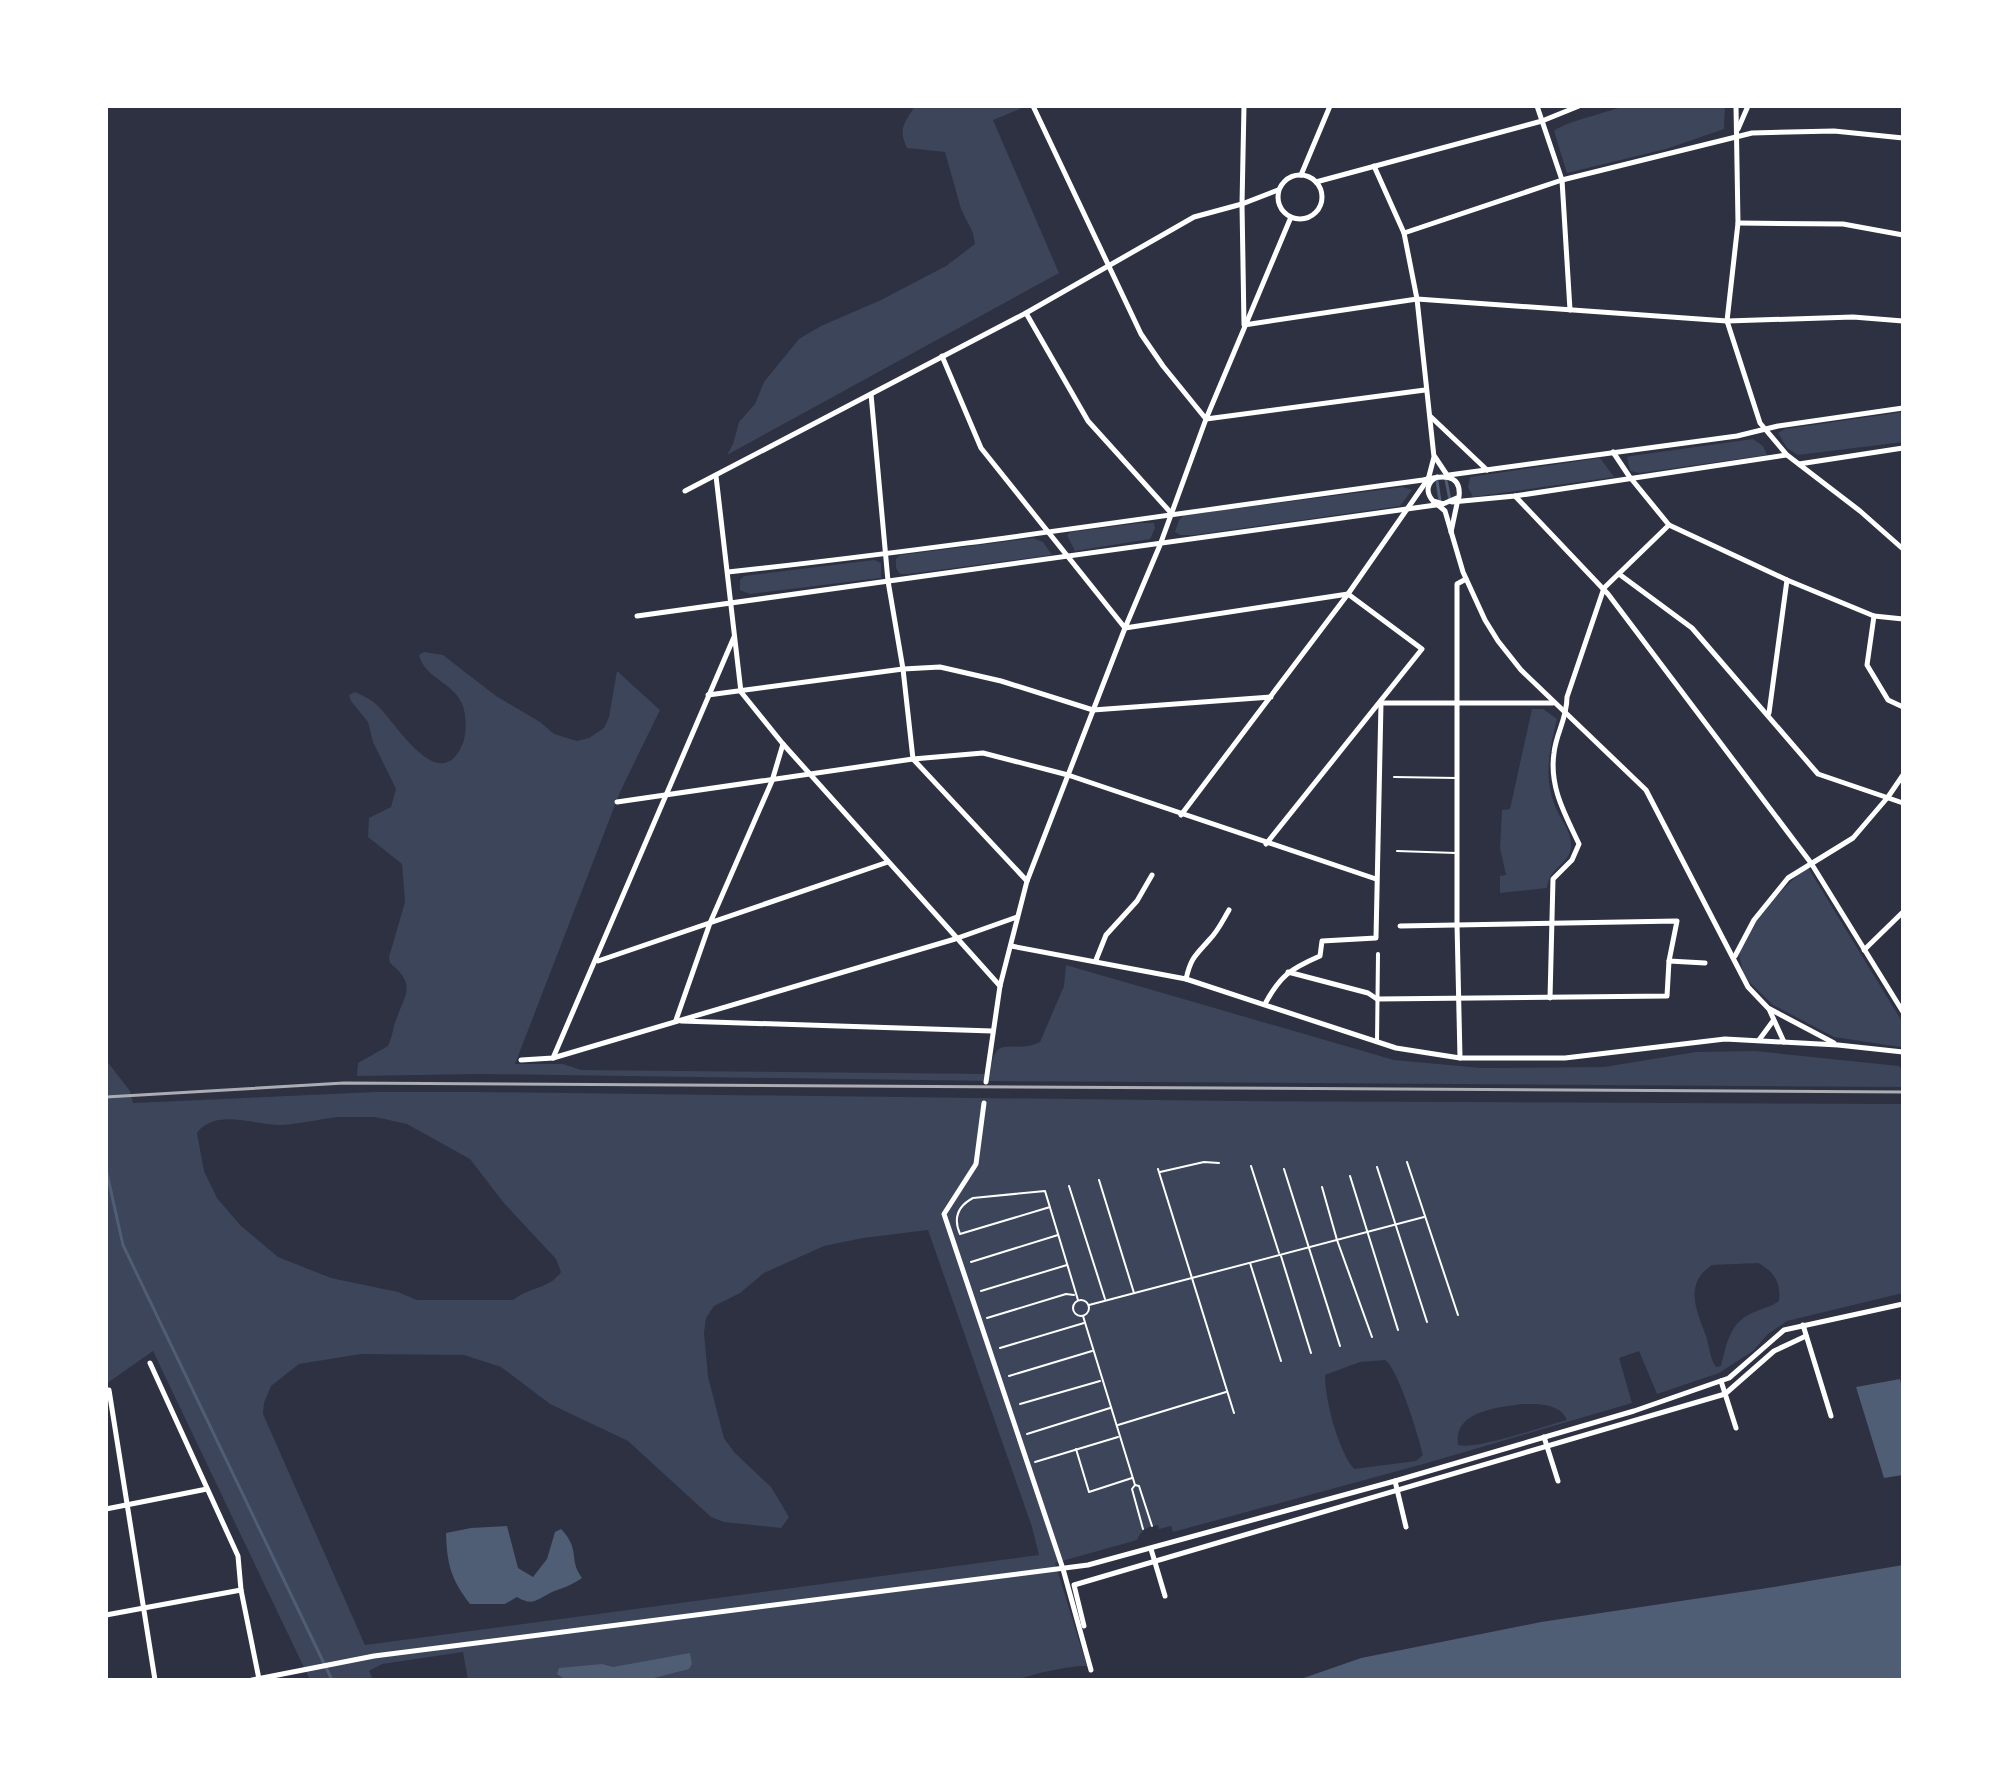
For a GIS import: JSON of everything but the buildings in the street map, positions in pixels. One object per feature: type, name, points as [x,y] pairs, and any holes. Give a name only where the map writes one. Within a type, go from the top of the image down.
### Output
[{"type":"street","points":[[1033,106],[1141,334],[1206,419]]},
{"type":"street","points":[[1244,106],[1244,325]]},
{"type":"street","points":[[1301,175],[1330,106]]},
{"type":"street","points":[[1537,106],[1562,180],[1570,310]]},
{"type":"street","points":[[685,491],[1026,313],[1194,217],[1278,190],[1286,179],[1301,175],[1316,182],[1542,121],[1579,106]]},
{"type":"street","points":[[1736,106],[1738,223],[1727,321],[1763,430],[1787,455],[1860,511],[1903,549]]},
{"type":"street","points":[[1737,130],[1748,106]]},
{"type":"street","points":[[1404,233],[1562,180],[1752,133],[1834,131],[1903,138]]},
{"type":"street","points":[[1374,166],[1404,233],[1417,299],[1434,457],[1427,489],[1445,511],[1466,579],[1498,641],[1521,670],[1646,790],[1748,987],[1768,1008],[1838,1045]]},
{"type":"street","points":[[1278,190],[1279,206],[1291,217],[1304,219],[1318,210],[1322,196],[1316,182]]},
{"type":"street","points":[[986,1082],[1000,986],[1027,881],[1160,545],[1206,419],[1291,217]]},
{"type":"street","points":[[1738,223],[1843,224],[1903,235]]},
{"type":"street","points":[[1244,325],[1417,299],[1727,321],[1853,317],[1903,321]]},
{"type":"street","points":[[1026,313],[1088,421],[1172,514]]},
{"type":"street","points":[[942,356],[981,448],[1125,628]]},
{"type":"street","points":[[1206,419],[1425,390]]},
{"type":"street","points":[[871,394],[888,581],[903,669],[913,759],[1027,881]]},
{"type":"street","points":[[728,572],[1050,534],[1172,514],[1737,436],[1903,408]]},
{"type":"street","points":[[1429,415],[1487,470]]},
{"type":"street","points":[[1798,464],[1903,448]]},
{"type":"street","points":[[1613,452],[1669,525],[1874,616],[1903,619]]},
{"type":"street","points":[[637,616],[1070,558],[1406,510],[1456,500],[1515,496],[1629,476],[1787,455]]},
{"type":"street","points":[[1434,457],[1445,476],[1459,486],[1451,533]]},
{"type":"street","points":[[716,476],[741,692],[810,775],[1000,986]]},
{"type":"street","points":[[1427,489],[1429,483],[1445,476]]},
{"type":"street","points":[[1181,815],[1348,594],[1428,478]]},
{"type":"street","points":[[1515,496],[1604,588],[1811,863],[1903,1012]]},
{"type":"street","points":[[1550,998],[1553,879],[1572,860],[1579,844],[1554,789],[1554,751],[1567,714],[1567,697],[1604,588],[1669,525]]},
{"type":"street","points":[[1619,574],[1692,628],[1818,774],[1903,803]]},
{"type":"street","points":[[1460,1058],[1457,584],[1466,579]]},
{"type":"street","points":[[1769,714],[1787,580]]},
{"type":"street","points":[[1125,628],[1348,594],[1422,649],[1266,844]]},
{"type":"street","points":[[1874,616],[1867,665],[1888,700],[1903,707]]},
{"type":"street","points":[[553,1058],[734,636]]},
{"type":"street","points":[[708,695],[903,669],[940,667],[1001,681],[1093,710],[1271,697]]},
{"type":"street","points":[[1381,703],[1554,703]]},
{"type":"street","points":[[1265,1004],[1277,982],[1288,972],[1320,956],[1322,941],[1376,938],[1381,703]]},
{"type":"street","points":[[675,1021],[710,923],[772,781],[783,744]]},
{"type":"street","points":[[617,802],[913,759],[983,753],[1068,775],[1376,879]]},
{"type":"street","points":[[1735,957],[1754,920],[1788,878],[1853,838],[1903,775]]},
{"type":"street","points":[[597,961],[888,862]]},
{"type":"street","points":[[1096,960],[1106,935],[1137,901],[1152,875]]},
{"type":"street","points":[[1186,979],[1190,961],[1198,949],[1210,940],[1229,910]]},
{"type":"street","points":[[1864,950],[1903,912]]},
{"type":"street","points":[[521,1060],[553,1058],[955,939],[1018,917]]},
{"type":"street","points":[[1288,972],[1368,993],[1377,999],[1667,996],[1669,961],[1677,921],[1400,926]]},
{"type":"street","points":[[1011,946],[1186,979],[1396,1048],[1460,1058],[1565,1058],[1725,1039],[1782,1039],[1903,1052]]},
{"type":"street","points":[[1377,1042],[1378,954]]},
{"type":"street","points":[[1669,961],[1705,963]]},
{"type":"street","points":[[1768,1008],[1782,1039]]},
{"type":"street","points":[[1782,1039],[1790,1019]]},
{"type":"street","points":[[675,1021],[992,1031]]},
{"type":"street","points":[[1759,1041],[1773,1021]]},
{"type":"street","points":[[984,1103],[976,1164],[944,1214],[1063,1569],[1091,1670]]},
{"type":"street","points":[[150,1363],[238,1556],[257,1680],[361,1659],[1063,1569],[1151,1549],[1634,1411],[1729,1378],[1784,1330],[1903,1304]]},
{"type":"street","points":[[1803,1325],[1831,1416]]},
{"type":"street","points":[[1084,1626],[1074,1585],[1309,1518],[1396,1488],[1725,1394],[1774,1351],[1806,1336]]},
{"type":"street","points":[[1721,1381],[1736,1428]]},
{"type":"street","points":[[109,1390],[155,1680]]},
{"type":"street","points":[[1544,1437],[1558,1481]]},
{"type":"street","points":[[1395,1481],[1406,1527]]},
{"type":"street","points":[[106,1509],[207,1489]]},
{"type":"street","points":[[1151,1549],[1165,1596]]},
{"type":"street","points":[[106,1615],[241,1590]]},
{"type":"lane","points":[[1394,777],[1457,778]]},
{"type":"lane","points":[[1397,851],[1457,853]]},
{"type":"lane","points":[[1407,1162],[1458,1315]]},
{"type":"lane","points":[[1219,1163],[1196,1163],[1158,1170],[1234,1413]]},
{"type":"lane","points":[[1251,1166],[1311,1353]]},
{"type":"lane","points":[[1377,1167],[1427,1322]]},
{"type":"lane","points":[[1284,1169],[1340,1346]]},
{"type":"lane","points":[[1350,1176],[1398,1330]]},
{"type":"lane","points":[[1099,1180],[1134,1293]]},
{"type":"lane","points":[[1069,1186],[1105,1300]]},
{"type":"lane","points":[[1322,1187],[1337,1240],[1372,1337]]},
{"type":"lane","points":[[1050,1207],[960,1234],[956,1220],[964,1203],[973,1198],[1045,1191],[1050,1207],[1076,1295],[1078,1300]]},
{"type":"lane","points":[[1089,1305],[1424,1217]]},
{"type":"lane","points":[[971,1262],[1058,1235]]},
{"type":"lane","points":[[1250,1263],[1281,1361]]},
{"type":"lane","points":[[981,1291],[1067,1265]]},
{"type":"lane","points":[[987,1318],[1066,1294],[1076,1295]]},
{"type":"lane","points":[[1078,1300],[1089,1305]]},
{"type":"lane","points":[[1078,1300],[1073,1305],[1077,1315],[1083,1316],[1088,1312],[1089,1305]]},
{"type":"lane","points":[[1083,1316],[1135,1485],[1139,1486],[1152,1526]]},
{"type":"lane","points":[[1000,1348],[1085,1323]]},
{"type":"lane","points":[[1009,1376],[1093,1350]]},
{"type":"lane","points":[[1020,1404],[1102,1380]]},
{"type":"lane","points":[[1117,1426],[1227,1392]]},
{"type":"lane","points":[[1027,1434],[1111,1408]]},
{"type":"lane","points":[[1035,1462],[1120,1436]]},
{"type":"lane","points":[[1076,1449],[1089,1492],[1133,1478]]},
{"type":"lane","points":[[1135,1485],[1132,1489],[1143,1529]]},
{"type":"shaded area","points":[[915,106],[1019,106],[1020,109],[993,120],[1059,273],[727,455],[739,422],[755,404],[764,382],[799,339],[946,266],[975,244],[961,209],[945,152],[907,148],[904,126]]},
{"type":"shaded area","points":[[1623,106],[1725,106],[1724,129],[1666,149],[1567,173],[1554,131]]},
{"type":"shaded area","points":[[1903,412],[1903,442],[1798,455],[1787,448],[1778,433],[1785,429]]},
{"type":"shaded area","points":[[1753,439],[1763,446],[1767,455],[1640,473],[1630,471],[1627,457],[1631,456]]},
{"type":"shaded area","points":[[1600,458],[1614,477],[1473,497],[1468,487],[1470,477]]},
{"type":"shaded area","points":[[1403,487],[1412,490],[1400,506],[1195,535],[1175,532],[1184,515]]},
{"type":"shaded area","points":[[1154,523],[1150,539],[1075,551],[1067,535],[1071,532]]},
{"type":"shaded area","points":[[1033,538],[1043,542],[1052,555],[909,574],[900,574],[896,568],[896,559],[900,555]]},
{"type":"shaded area","points":[[874,560],[881,563],[881,578],[750,594],[740,590],[740,580],[744,576]]},
{"type":"shaded area","points":[[424,652],[443,655],[496,696],[554,734],[577,741],[589,738],[604,728],[609,717],[617,671],[660,710],[620,792],[515,1064],[563,1064],[581,1070],[990,1074],[992,1061],[1001,1048],[1030,1046],[1040,1042],[1064,986],[1066,965],[1394,1060],[1482,1068],[1604,1067],[1696,1052],[1755,1051],[1899,1066],[1903,1072],[1903,1087],[481,1074],[357,1076],[358,1063],[388,1046],[405,996],[404,978],[390,963],[389,957],[405,902],[402,864],[368,837],[369,818],[391,807],[396,789],[373,742],[368,722],[349,695],[355,692],[374,703],[406,739],[430,760],[442,763],[453,758],[464,739],[466,724],[463,706],[459,698],[422,663],[419,655]]},
{"type":"shaded area","points":[[1532,709],[1543,709],[1557,719],[1550,752],[1549,784],[1555,806],[1570,836],[1570,852],[1551,875],[1547,888],[1500,893],[1500,876],[1506,875],[1500,848],[1502,810],[1510,809]]},
{"type":"shaded area","points":[[1807,866],[1903,1023],[1903,1045],[1900,1047],[1834,1037],[1773,1005],[1744,977],[1738,950],[1762,910]]},
{"type":"shaded area","points":[[106,1060],[130,1091],[133,1103],[375,1092],[478,1092],[1239,1101],[1903,1104],[1903,1293],[1787,1321],[1768,1334],[1753,1351],[1719,1373],[1657,1394],[1639,1351],[1619,1358],[1632,1403],[1173,1532],[1171,1526],[1159,1529],[1158,1525],[1154,1526],[1143,1531],[1137,1540],[1055,1563],[1087,1666],[1052,1670],[1017,1680],[468,1680],[463,1652],[382,1664],[369,1671],[373,1680],[310,1680],[153,1351],[106,1384]],"holes":[[[338,1117],[375,1117],[407,1124],[470,1159],[503,1202],[556,1259],[561,1272],[551,1281],[513,1300],[417,1300],[398,1292],[331,1278],[278,1257],[240,1225],[217,1198],[204,1171],[197,1133],[205,1125],[225,1119],[271,1125]],[[928,1230],[1032,1527],[1039,1555],[365,1645],[263,1414],[271,1386],[299,1364],[361,1354],[464,1355],[501,1367],[550,1404],[628,1441],[711,1517],[724,1522],[781,1528],[789,1517],[771,1487],[734,1452],[724,1438],[708,1377],[704,1333],[706,1318],[714,1306],[740,1293],[764,1273],[824,1246]],[[1758,1263],[1775,1278],[1779,1289],[1779,1301],[1746,1316],[1735,1327],[1721,1366],[1716,1367],[1695,1298],[1698,1281],[1712,1265]],[[1385,1360],[1396,1376],[1421,1446],[1423,1455],[1416,1461],[1354,1469],[1348,1461],[1327,1398],[1325,1375],[1360,1362]],[[1521,1404],[1554,1407],[1567,1420],[1495,1441],[1458,1445],[1458,1434],[1469,1418],[1500,1407]]]},
{"type":"shaded area","points":[[1900,1379],[1903,1393],[1903,1475],[1884,1478],[1856,1387]]},
{"type":"shaded area","points":[[507,1526],[518,1568],[533,1577],[547,1559],[555,1532],[561,1529],[571,1543],[582,1578],[535,1601],[517,1597],[505,1604],[470,1604],[451,1571],[446,1533]]},
{"type":"shaded area","points":[[1903,1565],[1903,1680],[1298,1680],[1361,1658],[1541,1622]]},
{"type":"shaded area","points":[[690,1653],[692,1664],[689,1669],[646,1680],[566,1680],[557,1674],[559,1668],[602,1664],[613,1667]]},
{"type":"waterway","points":[[1446,480],[1450,500]]},
{"type":"waterway","points":[[1437,481],[1440,501]]},
{"type":"waterway","points":[[106,1169],[123,1245],[332,1680]]},
{"type":"railway","points":[[106,1097],[344,1083],[1903,1092]]}]
